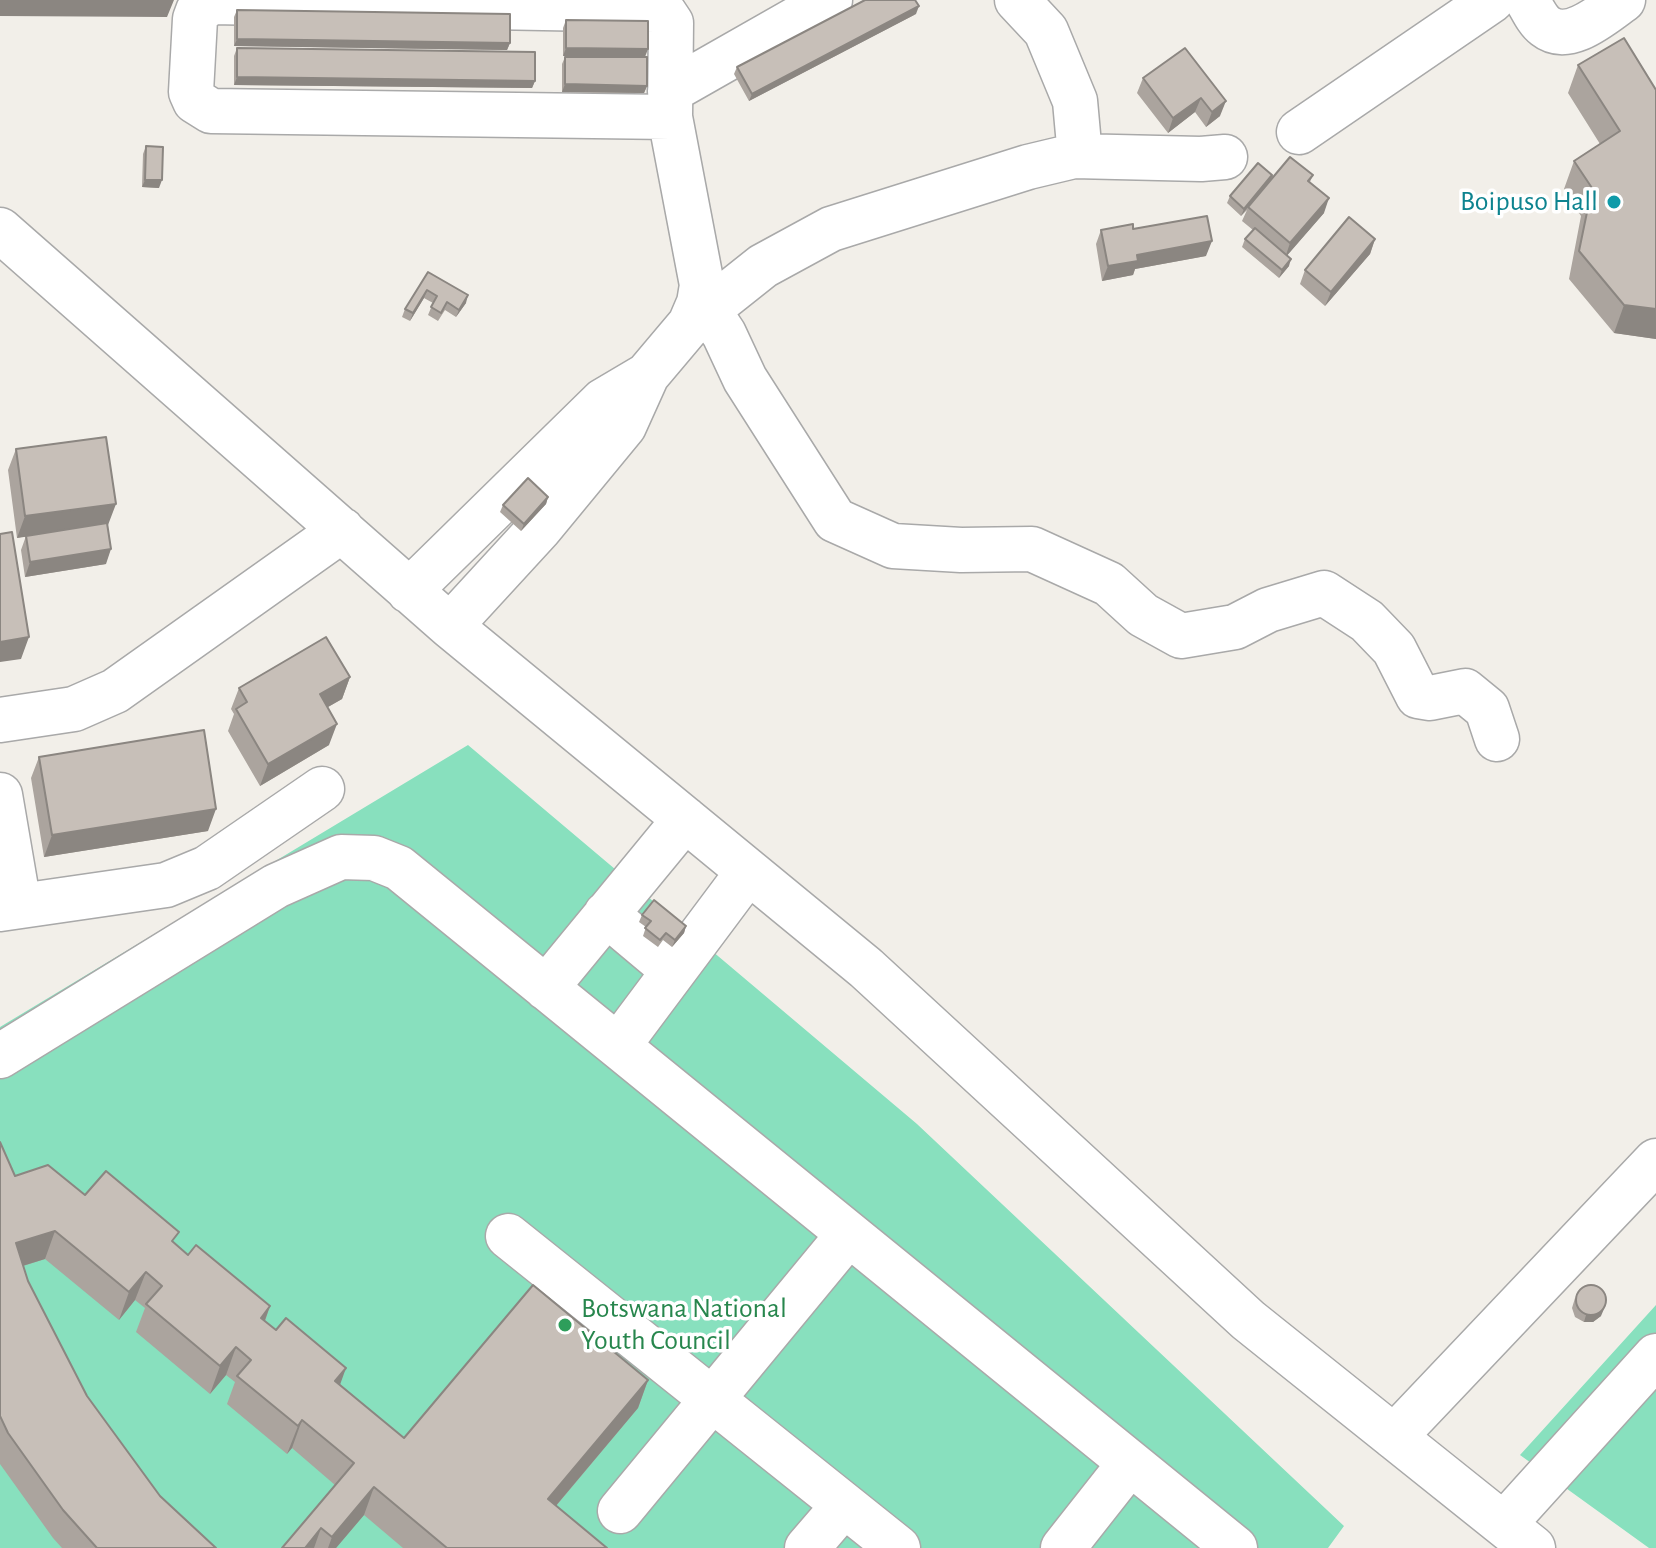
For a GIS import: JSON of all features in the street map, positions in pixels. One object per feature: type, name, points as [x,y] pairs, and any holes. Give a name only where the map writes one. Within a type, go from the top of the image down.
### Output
[{"type":"street","points":[[699,317],[702,285],[670,104],[671,23],[665,14],[654,10],[212,2],[198,11],[191,92],[201,107],[211,111],[670,104],[830,0]]},
{"type":"street","points":[[1017,0],[1046,31],[1075,101],[1080,156]]},
{"type":"street","points":[[1299,132],[1492,0]]},
{"type":"street","points":[[1527,0],[1542,24],[1553,31],[1585,26],[1623,0]]},
{"type":"street","points":[[409,591],[603,401],[647,375],[699,317],[763,266],[831,229],[1028,167],[1080,156],[1225,157]]},
{"type":"street","points":[[0,230],[450,626],[866,968],[1248,1320],[1519,1536],[1656,1356]]},
{"type":"street","points":[[699,317],[724,334],[745,379],[835,520],[893,546],[961,550],[1032,549],[1109,584],[1143,615],[1181,636],[1235,627],[1268,610],[1324,593],[1367,621],[1394,649],[1418,696],[1430,698],[1465,691],[1487,709],[1497,739]]},
{"type":"street","points":[[450,626],[540,528],[624,426],[647,375]]},
{"type":"street","points":[[0,720],[74,709],[115,691],[342,530]]},
{"type":"street","points":[[0,795],[9,908],[166,885],[207,868],[322,789]]},
{"type":"street","points":[[546,988],[685,819]]},
{"type":"street","points":[[0,1056],[276,886],[341,857],[374,858],[399,868],[1235,1548]]},
{"type":"street","points":[[618,1046],[748,872]]},
{"type":"street","points":[[606,914],[674,971]]},
{"type":"street","points":[[1394,1437],[1656,1161]]},
{"type":"street","points":[[620,1511],[848,1235]]},
{"type":"street","points":[[508,1236],[898,1548]]},
{"type":"street","points":[[1063,1548],[1130,1463]]},
{"type":"street","points":[[807,1548],[844,1505]]},
{"type":"green space","name":"Botswana National Youth Council","points":[[468,745],[917,1124],[1344,1526],[1328,1548],[0,1548],[0,1027]]},
{"type":"green space","points":[[1656,1305],[1656,1548],[1649,1548],[1520,1455]]},
{"type":"building","points":[[865,0],[915,0],[919,6],[752,94],[737,67]]},
{"type":"building","points":[[237,10],[510,14],[510,43],[237,39]]},
{"type":"building","points":[[566,20],[648,21],[648,49],[566,48]]},
{"type":"building","name":"Boipuso Hall","points":[[1624,38],[1656,90],[1656,309],[1624,305],[1579,251],[1592,188],[1574,161],[1620,131],[1578,65]]},
{"type":"building","points":[[237,48],[535,52],[535,81],[237,77]]},
{"type":"building","points":[[1185,48],[1226,101],[1212,112],[1201,98],[1173,118],[1143,78]]},
{"type":"building","points":[[565,57],[647,57],[647,86],[565,84]]},
{"type":"building","points":[[146,146],[163,147],[162,180],[145,180]]},
{"type":"building","points":[[1290,157],[1313,175],[1308,181],[1329,198],[1290,243],[1248,207]]},
{"type":"building","points":[[1258,163],[1272,175],[1244,209],[1230,196]]},
{"type":"building","points":[[1207,216],[1212,241],[1137,255],[1138,261],[1108,266],[1101,230],[1133,224],[1133,229]]},
{"type":"building","points":[[1349,217],[1375,239],[1331,292],[1305,270]]},
{"type":"building","points":[[1255,228],[1291,259],[1282,270],[1245,239]]},
{"type":"building","points":[[428,272],[468,295],[459,310],[447,302],[441,313],[431,307],[437,296],[427,290],[413,313],[405,309]]},
{"type":"building","points":[[106,437],[116,504],[25,516],[16,449]]},
{"type":"building","points":[[528,478],[548,497],[524,524],[503,505]]},
{"type":"building","points":[[107,523],[111,549],[30,562],[26,536]]},
{"type":"building","points":[[12,532],[29,637],[0,642],[0,534]]},
{"type":"building","points":[[326,637],[350,677],[320,694],[337,724],[268,764],[236,709],[247,702],[239,688]]},
{"type":"building","points":[[204,730],[216,809],[52,835],[39,757]]},
{"type":"building","points":[[654,900],[686,926],[675,940],[666,933],[660,940],[645,928],[651,921],[642,915]]},
{"type":"building","points":[[0,1142],[15,1176],[48,1165],[85,1195],[106,1171],[179,1232],[172,1241],[188,1255],[196,1245],[270,1306],[261,1318],[276,1330],[286,1318],[346,1368],[335,1381],[404,1438],[533,1285],[648,1380],[548,1499],[607,1548],[447,1548],[374,1487],[332,1537],[321,1528],[305,1548],[282,1548],[354,1463],[302,1420],[298,1426],[237,1376],[251,1360],[236,1347],[220,1366],[146,1304],[162,1286],[146,1272],[129,1292],[55,1231],[16,1243],[28,1281],[87,1396],[160,1496],[216,1548],[97,1548],[63,1510],[8,1433],[0,1416]]},
{"type":"building","points":[[1591,1285],[1602,1289],[1606,1300],[1602,1311],[1591,1315],[1580,1311],[1576,1300],[1580,1289]]},
{"type":"place","name":"Boipuso Hall","points":[[1614,202]]},
{"type":"place","name":"Botswana National Youth Council","points":[[565,1325]]}]
